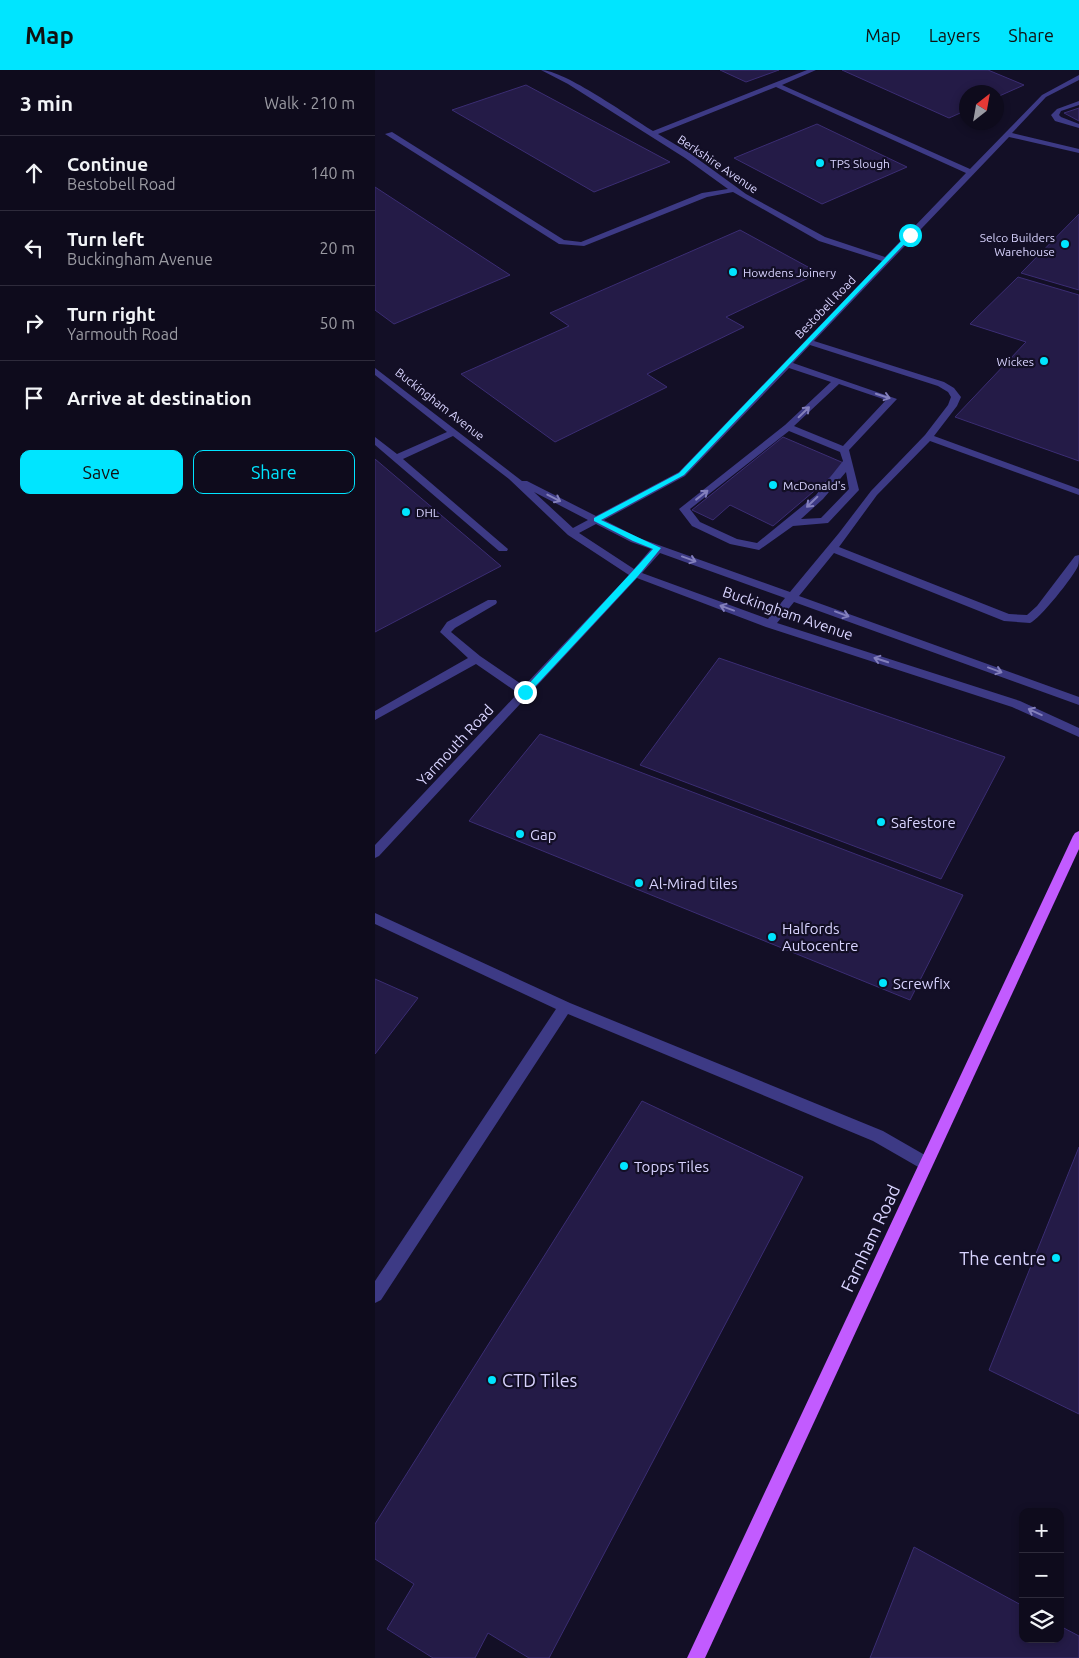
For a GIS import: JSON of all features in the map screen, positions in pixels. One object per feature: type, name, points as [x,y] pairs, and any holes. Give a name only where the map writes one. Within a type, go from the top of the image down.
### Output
[{"type":"main road","name":"Farnham Road","points":[[696,1658],[1079,836]]},
{"type":"street","name":"Berkshire Avenue","points":[[544,70],[570,83],[688,156],[734,190],[822,239],[887,260]]},
{"type":"street","points":[[652,134],[813,70]]},
{"type":"street","name":"Bestobell Road","points":[[572,533],[682,474],[1044,96],[1079,77]]},
{"type":"street","points":[[777,84],[971,172]]},
{"type":"street","points":[[1079,103],[1059,110],[1055,115],[1058,119],[1079,126]]},
{"type":"street","points":[[389,134],[562,242],[581,244],[705,195],[734,190]]},
{"type":"street","points":[[1007,134],[1079,151]]},
{"type":"street","points":[[770,624],[874,493],[928,437],[952,406],[956,397],[951,390],[941,384],[808,342]]},
{"type":"street","points":[[787,364],[892,399],[844,450]]},
{"type":"street","name":"Buckingham Avenue","points":[[375,371],[512,477],[572,533],[635,574],[770,624],[1016,704],[1079,733]]},
{"type":"street","points":[[837,381],[788,428],[684,509],[696,524],[733,542],[759,547],[790,523],[840,476],[848,461]]},
{"type":"street","points":[[788,428],[844,450],[854,490],[824,521],[790,523]]},
{"type":"street","points":[[395,458],[453,432]]},
{"type":"street","points":[[928,437],[1079,492]]},
{"type":"street","points":[[375,440],[503,549]]},
{"type":"street","name":"Buckingham Avenue","points":[[512,477],[635,540],[1079,701]]},
{"type":"street","name":"Yarmouth Road","points":[[375,853],[657,548]]},
{"type":"street","points":[[832,548],[1008,618],[1030,619],[1041,608],[1079,558]]},
{"type":"street","points":[[492,602],[451,625],[445,632],[476,659],[525,692]]},
{"type":"street","points":[[375,716],[476,659]]},
{"type":"street","points":[[375,918],[565,1007],[878,1136],[925,1163]]},
{"type":"street","points":[[375,1295],[565,1007]]},
{"type":"building","points":[[720,70],[779,70],[746,82]]},
{"type":"building","points":[[842,70],[988,70],[1024,85],[1004,94],[1004,85],[959,85],[959,114],[949,118]]},
{"type":"building","points":[[526,85],[670,162],[594,192],[452,110]]},
{"type":"building","points":[[1079,108],[1079,121],[1064,113]]},
{"type":"building","name":"TPS Slough","points":[[817,124],[907,167],[822,204],[734,158]]},
{"type":"building","points":[[375,187],[510,275],[394,324],[375,310]]},
{"type":"building","name":"Selco Builders Warehouse","points":[[1079,214],[1079,290],[1021,273]]},
{"type":"building","points":[[740,230],[819,273],[726,317],[744,327],[647,374],[667,387],[555,442],[461,374],[569,326],[550,313]]},
{"type":"building","name":"Wickes","points":[[1018,277],[1079,295],[1079,461],[955,417],[1026,342],[970,324]]},
{"type":"building","name":"McDonald's","points":[[783,437],[846,464],[773,526],[730,505],[713,520],[692,510]]},
{"type":"building","name":"DHL","points":[[375,459],[501,566],[375,632]]},
{"type":"building","name":"Safestore","points":[[719,658],[1005,757],[941,879],[640,765]]},
{"type":"building","points":[[540,734],[963,895],[910,1000],[469,821]]},
{"type":"building","points":[[375,979],[418,998],[375,1054]]},
{"type":"building","points":[[642,1101],[803,1177],[549,1658],[529,1658],[488,1633],[475,1658],[433,1658],[387,1629],[414,1584],[375,1559],[375,1524]]},
{"type":"building","name":"The centre","points":[[1079,1147],[1079,1414],[989,1370]]},
{"type":"building","points":[[914,1547],[1019,1604],[1019,1643],[1064,1643],[1064,1628],[1079,1636],[1079,1658],[870,1658]]},
{"type":"place","name":"TPS Slough","points":[[820,163]]},
{"type":"place","name":"Selco Builders Warehouse","points":[[1065,244]]},
{"type":"place","name":"Howdens Joinery","points":[[733,272]]},
{"type":"place","name":"Wickes","points":[[1044,361]]},
{"type":"place","name":"McDonald's","points":[[773,485]]},
{"type":"place","name":"DHL","points":[[406,512]]},
{"type":"place","name":"Safestore","points":[[881,822]]},
{"type":"place","name":"Gap","points":[[520,834]]},
{"type":"place","name":"Al-Mirad tiles","points":[[639,883]]},
{"type":"place","name":"Halfords Autocentre","points":[[772,937]]},
{"type":"place","name":"Screwfix","points":[[883,983]]},
{"type":"place","name":"Topps Tiles","points":[[624,1166]]},
{"type":"place","name":"The centre","points":[[1056,1258]]},
{"type":"place","name":"CTD Tiles","points":[[492,1380]]},
{"type":"route","points":[[525,692],[657,548],[635,540],[596,520],[682,474],[910,235]]}]
